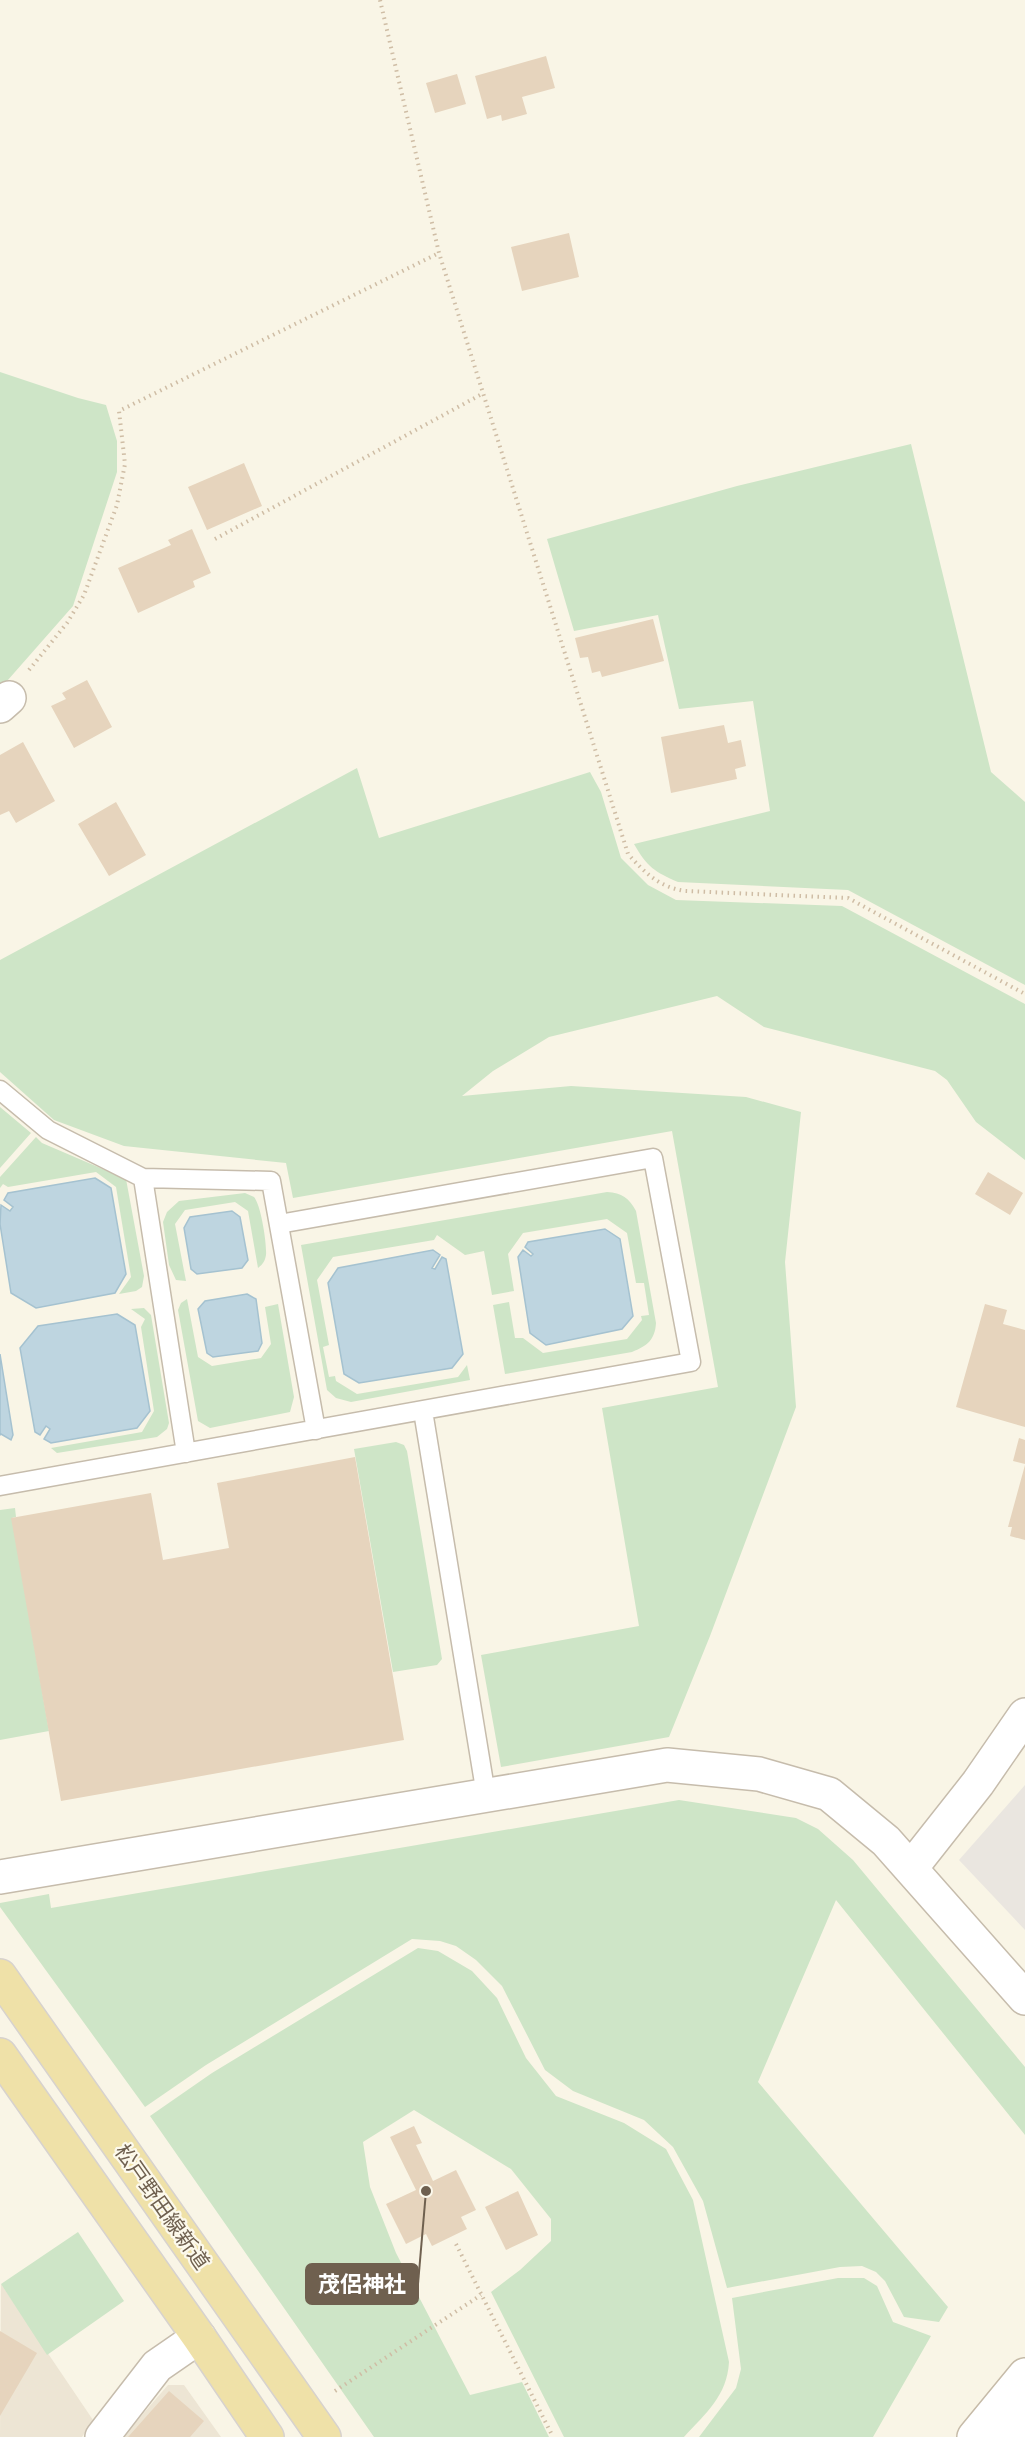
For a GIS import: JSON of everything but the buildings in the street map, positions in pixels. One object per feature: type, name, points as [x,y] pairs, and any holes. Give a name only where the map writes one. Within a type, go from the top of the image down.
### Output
[{"type":"main road","name":"松戸野田線新道","points":[[0,1976],[324,2437]]},
{"type":"main road","name":"松戸野田線新道","points":[[0,2055],[200,2337],[267,2437]]},
{"type":"street","points":[[911,1868],[978,1783],[1025,1714]]},
{"type":"street","points":[[0,1877],[667,1765],[759,1774],[829,1794],[886,1841],[1025,1998]]},
{"type":"street","points":[[102,2437],[157,2366],[200,2337]]},
{"type":"street","points":[[974,2437],[1025,2375]]},
{"type":"street","points":[[1011,2437],[1025,2413]]},
{"type":"lane","points":[[0,1090],[48,1130],[143,1178],[271,1181],[316,1430]]},
{"type":"lane","points":[[0,1486],[691,1362],[653,1158],[279,1224]]},
{"type":"lane","points":[[143,1178],[186,1453]]},
{"type":"lane","points":[[423,1411],[486,1795]]},
{"type":"path","points":[[380,0],[439,253],[628,854],[647,875],[670,888],[685,891],[848,898],[1025,994]]},
{"type":"path","points":[[5,702],[67,623],[84,595],[117,505],[125,464],[119,411],[439,253]]},
{"type":"path","points":[[215,539],[482,394]]},
{"type":"path","points":[[456,2244],[553,2437]]},
{"type":"path","points":[[332,2393],[482,2295]]},
{"type":"shaded area","points":[[1025,1785],[1025,1930],[959,1860]]},
{"type":"shaded area","points":[[1,2284],[93,2420],[82,2437],[0,2437]]},
{"type":"shaded area","points":[[168,2385],[184,2385],[221,2437],[123,2437]]},
{"type":"green space","points":[[0,372],[106,405],[117,441],[117,472],[73,606],[0,689]]},
{"type":"green space","points":[[911,444],[991,772],[1025,802],[1025,985],[848,890],[678,882],[652,868],[634,844],[770,811],[753,701],[679,709],[658,615],[574,631],[547,539],[737,486]]},
{"type":"green space","points":[[357,768],[379,838],[590,772],[601,792],[621,858],[648,885],[676,900],[842,906],[1025,1004],[1025,1160],[976,1122],[947,1080],[935,1071],[764,1027],[717,996],[549,1037],[493,1071],[462,1096],[571,1086],[746,1097],[801,1112],[785,1262],[796,1407],[710,1636],[669,1737],[501,1767],[481,1655],[639,1626],[602,1408],[718,1387],[672,1131],[293,1198],[286,1163],[124,1146],[54,1120],[0,1072],[0,960]]},
{"type":"green space","points":[[0,1107],[31,1133],[0,1168]]},
{"type":"green space","points":[[36,1137],[42,1143],[126,1179],[144,1276],[142,1287],[136,1291],[119,1294],[131,1277],[116,1187],[96,1172],[8,1187],[3,1184],[0,1188],[0,1177]]},
{"type":"green space","points":[[607,1192],[624,1197],[636,1211],[656,1323],[654,1334],[646,1345],[632,1352],[505,1374],[493,1305],[509,1302],[515,1338],[523,1338],[543,1353],[627,1339],[642,1320],[641,1316],[649,1315],[644,1283],[636,1283],[627,1233],[607,1219],[523,1233],[508,1254],[514,1291],[492,1295],[484,1251],[465,1255],[437,1235],[434,1240],[333,1257],[317,1280],[329,1345],[323,1347],[329,1377],[335,1376],[336,1381],[357,1394],[458,1377],[467,1365],[470,1380],[351,1402],[336,1398],[327,1390],[301,1245]]},
{"type":"green space","points":[[245,1193],[257,1201],[261,1216],[266,1250],[266,1257],[262,1264],[258,1268],[248,1211],[235,1202],[185,1210],[175,1224],[186,1281],[176,1280],[169,1265],[163,1222],[167,1212],[179,1201]]},
{"type":"green space","points":[[187,1299],[198,1357],[212,1366],[261,1358],[271,1344],[265,1307],[278,1304],[294,1397],[290,1412],[210,1428],[198,1421],[178,1310],[181,1303]]},
{"type":"green space","points":[[144,1308],[151,1315],[169,1423],[167,1429],[157,1437],[57,1453],[51,1448],[142,1432],[154,1411],[141,1327],[145,1319],[131,1309]]},
{"type":"green space","points":[[396,1442],[404,1445],[407,1451],[442,1659],[437,1665],[393,1672],[354,1449]]},
{"type":"green space","points":[[15,1508],[16,1517],[12,1518],[49,1731],[0,1740],[0,1510]]},
{"type":"green space","points":[[679,1800],[796,1818],[818,1829],[853,1860],[1025,2067],[1025,2135],[836,1900],[758,2082],[948,2307],[939,2322],[904,2317],[885,2281],[876,2272],[862,2266],[840,2267],[727,2288],[703,2201],[673,2147],[644,2120],[573,2091],[545,2070],[502,1986],[476,1960],[456,1946],[440,1941],[412,1939],[206,2065],[145,2107],[0,1907],[0,1903],[49,1894],[51,1908]]},
{"type":"green space","points":[[418,1948],[438,1951],[472,1971],[497,1998],[526,2058],[556,2096],[624,2123],[666,2149],[693,2200],[729,2362],[720,2394],[684,2437],[564,2437],[491,2292],[520,2270],[551,2241],[551,2219],[511,2169],[414,2110],[363,2142],[370,2187],[396,2253],[470,2395],[522,2382],[549,2437],[374,2437],[150,2116],[212,2073]]},
{"type":"green space","points":[[78,2232],[124,2301],[47,2355],[1,2284]]},
{"type":"green space","points":[[838,2278],[864,2278],[877,2286],[893,2322],[931,2336],[873,2437],[699,2437],[736,2388],[741,2369],[732,2298]]},
{"type":"water","points":[[95,1178],[111,1188],[126,1274],[115,1293],[36,1308],[11,1293],[0,1224],[1,1205],[10,1211],[13,1207],[4,1200],[8,1193]]},
{"type":"water","points":[[232,1211],[240,1217],[248,1260],[242,1268],[197,1274],[191,1269],[184,1228],[190,1217]]},
{"type":"water","points":[[605,1229],[620,1239],[633,1316],[622,1329],[546,1345],[530,1333],[518,1257],[523,1250],[531,1256],[533,1254],[525,1247],[528,1242]]},
{"type":"water","points":[[433,1250],[440,1255],[432,1268],[435,1269],[442,1257],[446,1259],[463,1354],[452,1368],[359,1383],[344,1374],[328,1283],[338,1268]]},
{"type":"water","points":[[247,1294],[256,1299],[262,1343],[258,1351],[213,1357],[207,1353],[198,1309],[205,1301]]},
{"type":"water","points":[[117,1314],[135,1325],[150,1411],[137,1428],[51,1443],[44,1439],[50,1429],[46,1426],[40,1435],[35,1432],[20,1348],[38,1326]]},
{"type":"water","points":[[0,1354],[13,1435],[11,1440],[0,1435]]},
{"type":"place","name":"茂侶神社","points":[[426,2191]]}]
